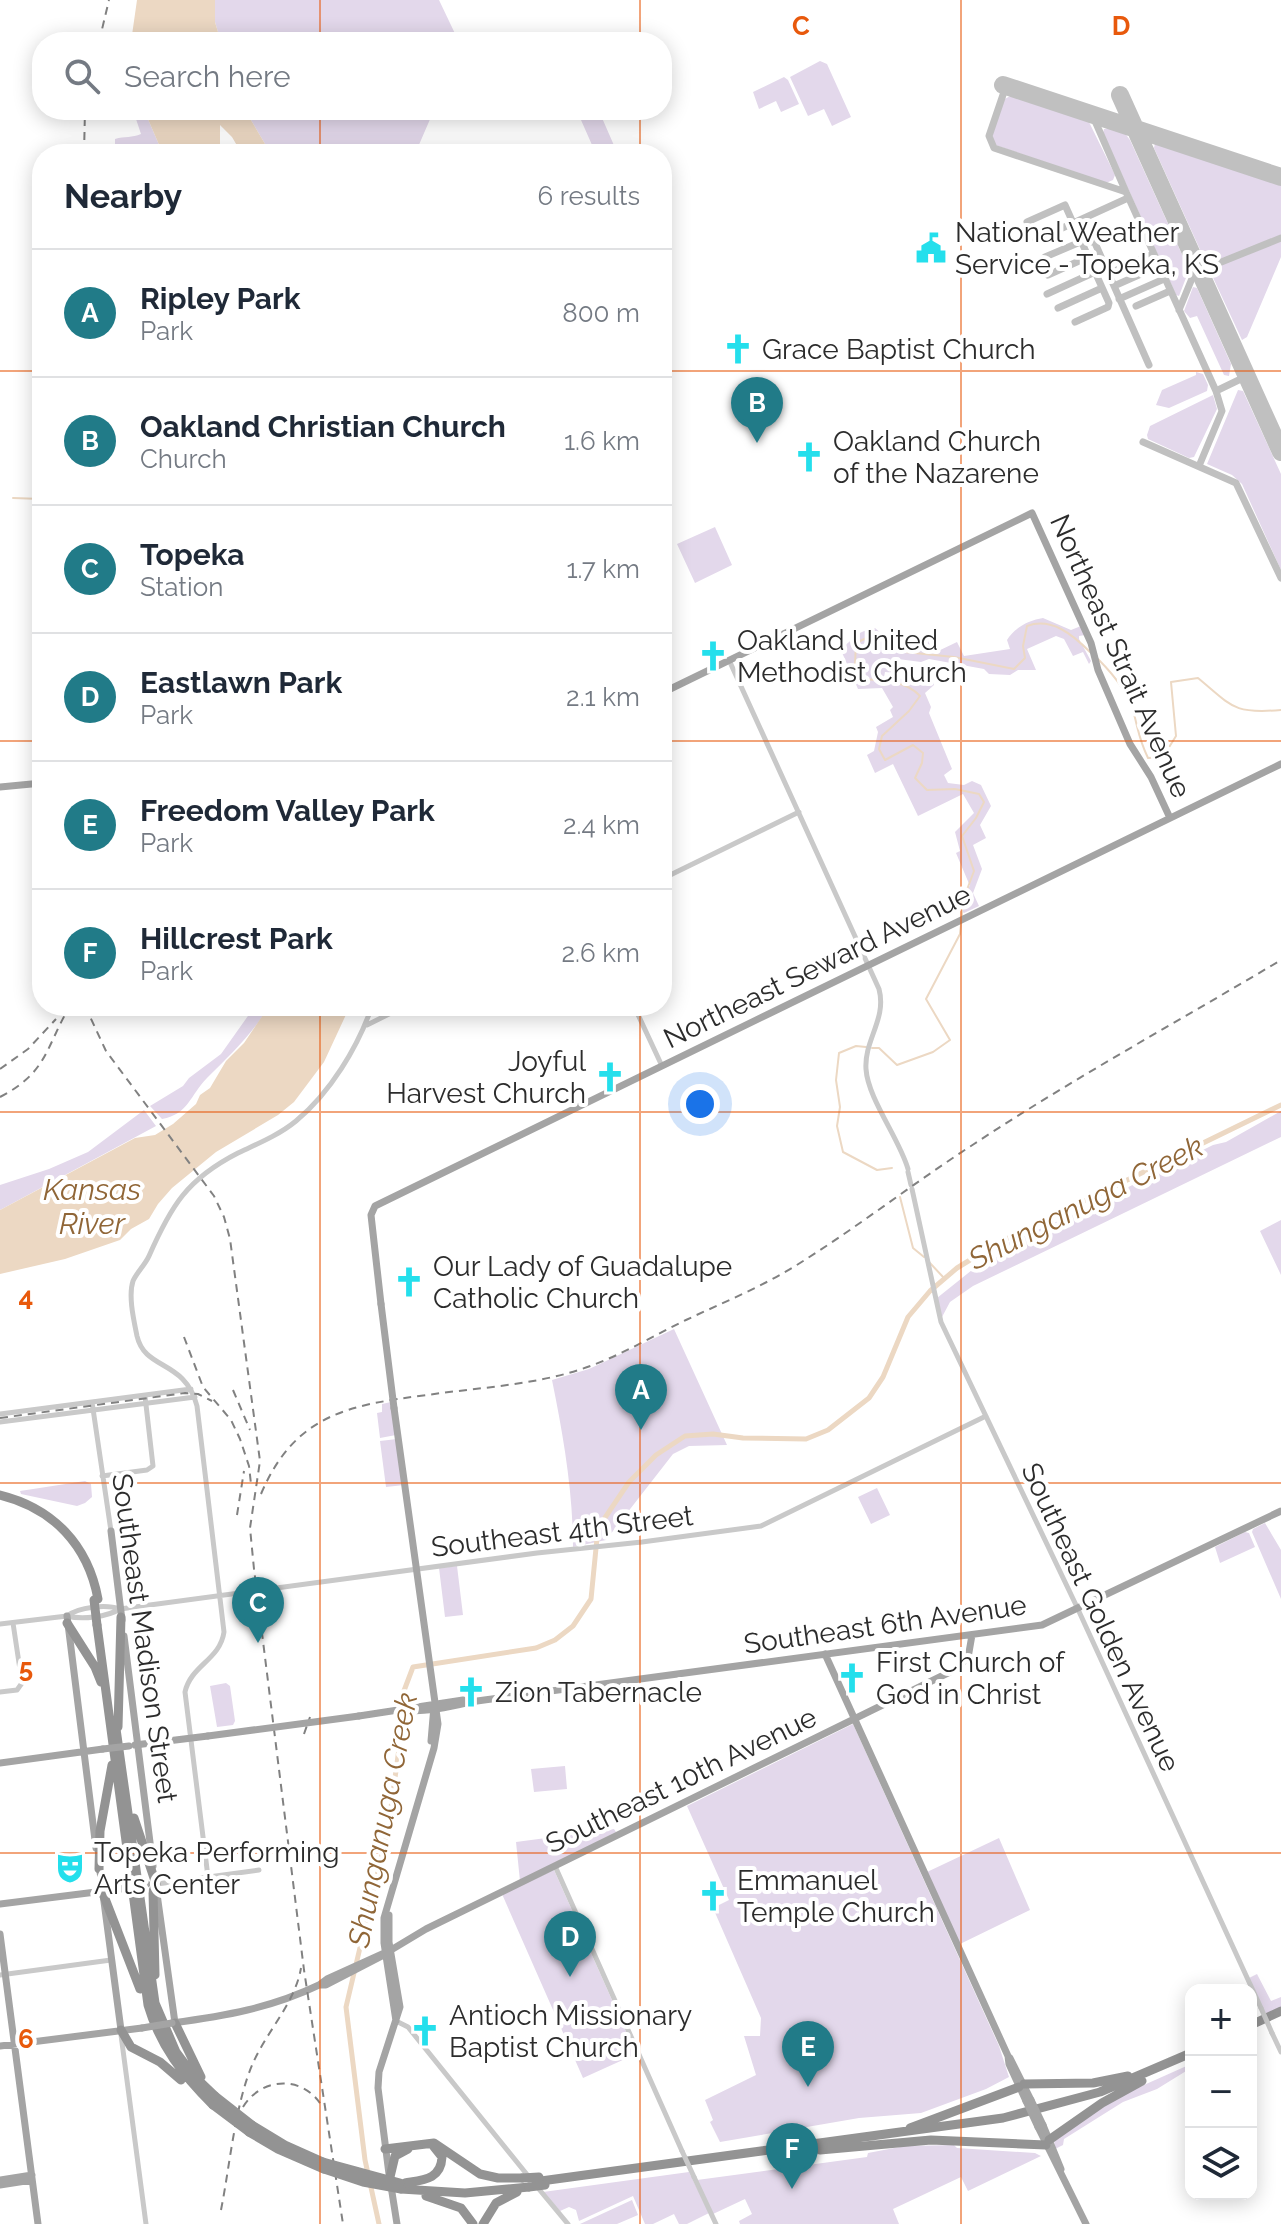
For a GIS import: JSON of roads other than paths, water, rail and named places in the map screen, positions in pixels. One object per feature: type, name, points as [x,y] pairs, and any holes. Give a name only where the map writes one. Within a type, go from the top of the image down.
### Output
[{"type":"highway","points":[[0,1496],[23,1503],[54,1520],[82,1556],[96,1599],[143,1981],[155,2015]]},
{"type":"highway","points":[[119,1739],[121,1613]]},
{"type":"highway","points":[[67,1619],[95,1667],[106,1697]]},
{"type":"highway","points":[[99,1624],[119,1739],[155,2015]]},
{"type":"highway","points":[[99,1869],[100,1831],[113,1754]]},
{"type":"highway","points":[[124,1780],[153,1891],[155,2015]]},
{"type":"highway","points":[[102,1891],[155,2015],[176,2052],[210,2096],[250,2128],[363,2182],[465,2193],[526,2182],[931,2140],[1048,2142],[1102,2103],[1189,2056]]},
{"type":"highway","points":[[1257,2025],[1281,2014]]},
{"type":"highway","points":[[174,2023],[210,2096]]},
{"type":"highway","points":[[121,2030],[131,2047],[160,2062],[198,2095],[210,2096]]},
{"type":"highway","points":[[888,2135],[1022,2085],[1118,2079],[1188,2056]]},
{"type":"highway","points":[[541,2181],[984,2122],[1037,2111],[1100,2092],[1189,2056]]},
{"type":"highway","points":[[820,2150],[1008,2122],[1072,2106],[1145,2080]]},
{"type":"highway","points":[[386,2150],[434,2143],[480,2174],[526,2182]]},
{"type":"highway","points":[[386,2150],[435,2147],[440,2152],[442,2161],[438,2172],[402,2186]]},
{"type":"highway","points":[[390,2177],[395,2156],[406,2149]]},
{"type":"highway","points":[[483,2224],[496,2203],[526,2182]]},
{"type":"highway","points":[[402,2186],[457,2206],[467,2213],[473,2224]]},
{"type":"main road","name":"Northeast Strait Avenue","points":[[729,660],[1032,513],[1091,643],[1098,670],[1130,744],[1151,777],[1170,818]]},
{"type":"main road","points":[[672,688],[729,660]]},
{"type":"main road","name":"Northeast Seward Avenue","points":[[417,1569],[381,1304],[371,1215],[373,1209],[1281,764]]},
{"type":"main road","points":[[0,787],[32,784]]},
{"type":"main road","name":"Southeast 6th Avenue","points":[[0,1763],[1042,1625],[1281,1511]]},
{"type":"main road","name":"Southeast Madison Street","points":[[111,1531],[133,1746],[174,2023]]},
{"type":"main road","points":[[397,2224],[378,2088],[379,2072],[396,2021],[383,1923],[431,1752],[432,1680],[417,1569]]},
{"type":"main road","points":[[67,1619],[121,2030]]},
{"type":"main road","name":"Southeast 10th Avenue","points":[[0,2046],[248,2012],[277,2004],[961,1666],[968,1658],[972,1635]]},
{"type":"main road","points":[[825,1654],[1086,2224]]},
{"type":"main road","points":[[0,1904],[151,1884]]},
{"type":"main road","points":[[0,1934],[38,2224]]},
{"type":"main road","points":[[0,2182],[32,2178]]},
{"type":"street","points":[[729,660],[869,965]]},
{"type":"street","points":[[672,874],[799,812]]},
{"type":"street","name":"Southeast Golden Avenue","points":[[869,965],[882,1003],[866,1071],[908,1170],[939,1314],[1281,2052]]},
{"type":"street","points":[[208,1877],[185,1692],[194,1672],[214,1656],[223,1642],[224,1632],[195,1397],[180,1374],[146,1353],[136,1331],[132,1289],[167,1214],[182,1193],[197,1178],[221,1162],[279,1133],[297,1120],[344,1065],[358,1044],[369,1016]]},
{"type":"street","points":[[366,1026],[386,1016]]},
{"type":"street","points":[[639,1016],[662,1066]]},
{"type":"street","points":[[0,1414],[191,1389]]},
{"type":"street","points":[[102,1476],[152,1467],[154,1462],[145,1396]]},
{"type":"street","points":[[0,1422],[195,1397]]},
{"type":"street","name":"Southeast Madison Street","points":[[92,1402],[111,1531]]},
{"type":"street","name":"Southeast 4th Street","points":[[0,1624],[121,1613],[220,1595],[761,1526],[986,1416]]},
{"type":"street","points":[[0,1692],[20,1687],[22,1681],[13,1622]]},
{"type":"street","points":[[555,1866],[716,2224]]},
{"type":"street","points":[[151,1884],[259,1870]]},
{"type":"street","points":[[3,1975],[111,1960]]},
{"type":"street","points":[[396,2021],[408,2027],[568,2224]]},
{"type":"street","points":[[121,2030],[146,2224]]},
{"type":"water","points":[[137,0],[215,0],[218,32],[132,32]]},
{"type":"water","points":[[148,120],[251,120],[265,144],[236,144],[220,125],[220,144],[159,144]]},
{"type":"water","name":"Kansas River","points":[[262,1016],[345,1016],[324,1062],[294,1102],[216,1152],[172,1188],[149,1219],[131,1229],[120,1240],[65,1259],[0,1274],[0,1210],[135,1138],[155,1135],[173,1124],[196,1104],[226,1061],[244,1043]]},
{"type":"waterway","points":[[13,498],[32,499]]},
{"type":"waterway","points":[[962,917],[962,903],[974,871],[962,836],[984,802],[979,794],[955,789],[927,790],[915,778],[923,753],[913,745],[885,760],[879,749],[882,736],[920,696],[900,684],[861,679],[855,664],[856,643],[877,633],[895,651],[954,657],[1014,669],[1025,658],[1023,646],[1027,626],[1045,624],[1062,629],[1090,652]]},
{"type":"waterway","points":[[1098,659],[1124,691],[1148,758],[1163,757],[1176,736],[1171,682],[1198,678],[1235,706],[1253,711],[1281,710]]},
{"type":"waterway","points":[[872,1048],[879,1048],[897,1065],[933,1052],[950,1040],[926,999],[960,934],[961,924]]},
{"type":"waterway","points":[[866,1047],[856,1046],[839,1053],[836,1080],[840,1107],[837,1126],[843,1152],[877,1170],[892,1168]]},
{"type":"waterway","name":"Shunganuga Creek","points":[[379,2224],[365,2160],[346,2007],[388,1829],[401,1734],[402,1696],[413,1667],[536,1648],[555,1640],[573,1626],[591,1599],[598,1528],[629,1482],[656,1455],[685,1436],[713,1434],[806,1439],[828,1430],[869,1398],[883,1377],[908,1317],[930,1291],[957,1268],[996,1244],[1281,1105]]},
{"type":"waterway","points":[[900,1197],[913,1248],[924,1257]]},
{"type":"waterway","points":[[929,1262],[944,1278]]},
{"type":"railway","points":[[101,32],[109,0]]},
{"type":"railway","points":[[84,144],[85,120]]},
{"type":"railway","points":[[261,1494],[290,1446],[328,1418],[373,1403],[532,1381],[573,1372],[617,1355],[772,1279],[822,1249],[1012,1120],[1281,960]]},
{"type":"railway","points":[[0,1097],[16,1088],[37,1068],[65,1016]]},
{"type":"railway","points":[[90,1016],[106,1051],[214,1196],[230,1239],[260,1461],[250,1528],[254,1569],[304,1970],[343,2224]]},
{"type":"railway","points":[[0,1069],[28,1049],[56,1019]]},
{"type":"railway","points":[[184,1337],[203,1387],[231,1420],[240,1439],[251,1484]]},
{"type":"railway","points":[[233,1390],[250,1430]]},
{"type":"railway","points":[[0,1418],[185,1393],[198,1394],[212,1401]]},
{"type":"railway","points":[[237,1515],[244,1471]]},
{"type":"railway","points":[[304,1734],[310,1717]]},
{"type":"railway","points":[[221,2210],[237,2116],[247,2079],[259,2051],[293,1993],[301,1968]]},
{"type":"railway","points":[[243,2107],[261,2089],[283,2084],[306,2090],[323,2108]]},
{"type":"place","name":"National Weather Service - Topeka, KS","points":[[931,248]]},
{"type":"place","name":"Grace Baptist Church","points":[[738,349]]},
{"type":"place","name":"Oakland Christian Church","points":[[757,443]]},
{"type":"place","name":"Oakland Church of the Nazarene","points":[[809,457]]},
{"type":"place","name":"Oakland United Methodist Church","points":[[713,656]]},
{"type":"place","name":"Joyful Harvest Church","points":[[610,1077]]},
{"type":"place","name":"Our Lady of Guadalupe Catholic Church","points":[[409,1282]]},
{"type":"place","name":"Ripley Park","points":[[641,1430]]},
{"type":"place","name":"Topeka","points":[[258,1643]]},
{"type":"place","name":"First Church of God in Christ","points":[[852,1678]]},
{"type":"place","name":"Zion Tabernacle","points":[[471,1692]]},
{"type":"place","name":"Topeka Performing Arts Center","points":[[70,1868]]},
{"type":"place","name":"Emmanuel Temple Church","points":[[713,1896]]},
{"type":"place","name":"Eastlawn Park","points":[[570,1977]]},
{"type":"place","name":"Antioch Missionary Baptist Church","points":[[425,2031]]},
{"type":"place","name":"Freedom Valley Park","points":[[808,2087]]},
{"type":"place","name":"Hillcrest Park","points":[[792,2189]]}]
